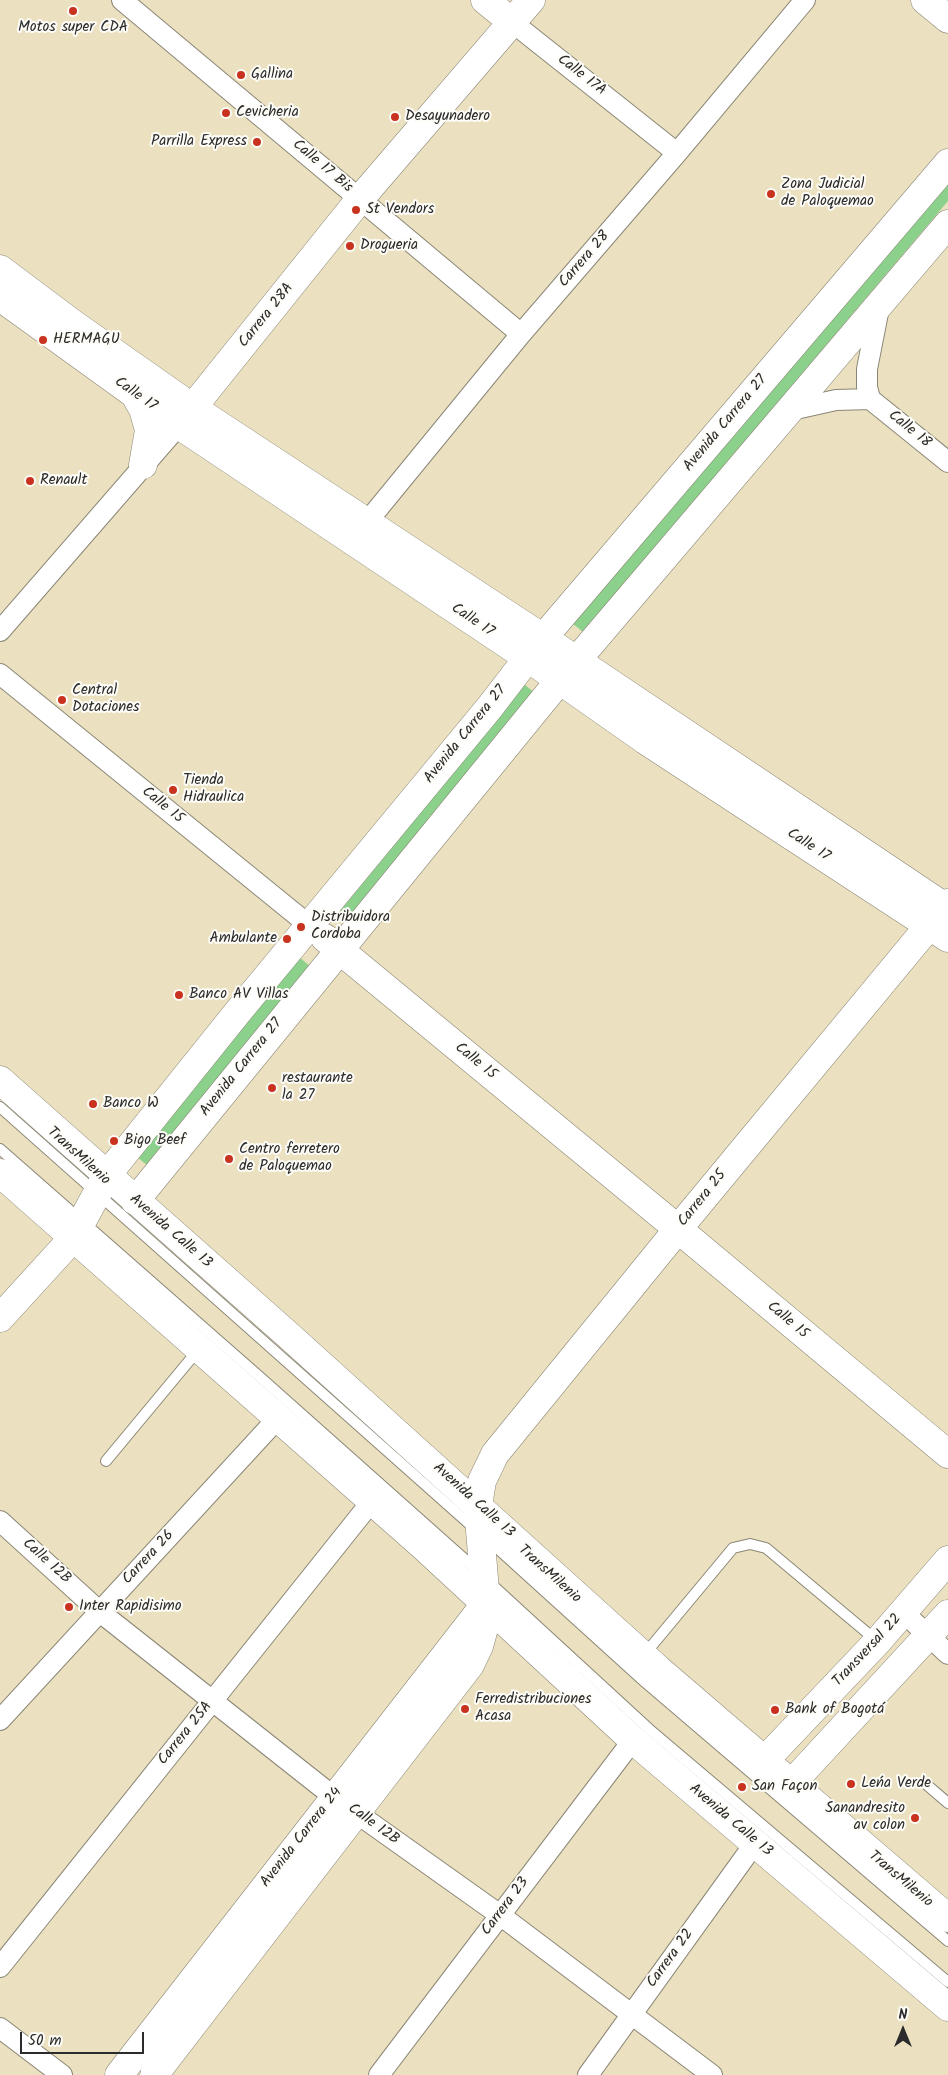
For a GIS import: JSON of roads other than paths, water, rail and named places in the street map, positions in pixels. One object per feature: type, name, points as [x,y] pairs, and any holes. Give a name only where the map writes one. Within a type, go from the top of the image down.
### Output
[{"type":"main road","name":"Calle 17A","points":[[485,0],[512,22]]},
{"type":"main road","name":"Carrera 28A","points":[[186,417],[360,199],[531,0]]},
{"type":"main road","points":[[925,0],[948,19]]},
{"type":"main road","name":"Avenida Carrera 27","points":[[0,1318],[78,1229],[102,1185],[237,1012],[310,926],[535,648],[948,163]]},
{"type":"main road","name":"Avenida Carrera 27","points":[[135,1201],[559,681],[948,224]]},
{"type":"main road","name":"Calle 17","points":[[0,269],[72,323],[186,417],[535,648],[577,661],[944,916]]},
{"type":"main road","name":"Calle 17","points":[[0,297],[135,395],[186,417],[367,522],[535,648],[559,681],[944,916]]},
{"type":"main road","points":[[135,395],[143,409],[149,430],[142,465]]},
{"type":"main road","name":"Carrera 25","points":[[478,1506],[482,1481],[495,1454],[678,1229],[944,916]]},
{"type":"main road","name":"Calle 15","points":[[310,926],[948,1454]]},
{"type":"main road","name":"Avenida Calle 13","points":[[0,1080],[102,1185],[135,1201],[644,1655],[948,1918]]},
{"type":"main road","name":"Avenida Calle 13","points":[[0,1173],[78,1229],[200,1348],[273,1424],[485,1590],[633,1740],[948,2007]]},
{"type":"main road","name":"Avenida Carrera 24","points":[[154,2075],[470,1665],[479,1646],[484,1628],[485,1590],[478,1506]]},
{"type":"main road","name":"Transversal 22","points":[[765,1760],[878,1641],[948,1560]]},
{"type":"main road","name":"Avenida Carrera 24","points":[[119,2075],[334,1797],[485,1590]]},
{"type":"main road","points":[[792,1783],[939,1645],[948,1614]]},
{"type":"main road","points":[[255,1899],[277,1916]]},
{"type":"street","name":"Calle 17 Bis","points":[[122,0],[521,334]]},
{"type":"street","name":"Carrera 28","points":[[367,522],[521,334],[678,153],[805,0]]},
{"type":"street","name":"Calle 17A","points":[[512,22],[678,153]]},
{"type":"street","points":[[791,410],[836,400],[870,399],[867,387],[867,369],[880,304]]},
{"type":"street","name":"Calle 18","points":[[870,399],[948,462]]},
{"type":"street","name":"Carrera 28A","points":[[0,631],[142,465],[186,417]]},
{"type":"street","name":"Calle 15","points":[[0,674],[310,926]]},
{"type":"street","name":"Carrera 26","points":[[0,1720],[273,1424]]},
{"type":"street","name":"Carrera 25A","points":[[0,1967],[372,1501]]},
{"type":"street","name":"Calle 12B","points":[[0,1521],[100,1612],[334,1797],[500,1915],[712,2075]]},
{"type":"street","points":[[904,1612],[939,1645]]},
{"type":"street","name":"Carrera 23","points":[[379,2075],[633,1740]]},
{"type":"street","name":"Carrera 22","points":[[588,2075],[755,1843]]},
{"type":"street","points":[[0,2028],[62,2075]]},
{"type":"lane","name":"TransMilenio","points":[[0,1107],[102,1185],[646,1683],[948,1940]]},
{"type":"lane","points":[[0,1149],[78,1229],[485,1590],[948,1982]]},
{"type":"lane","points":[[106,1461],[200,1348]]},
{"type":"lane","points":[[644,1655],[733,1548],[750,1544],[766,1548],[878,1641]]},
{"type":"lane","points":[[927,1785],[948,1803]]},
{"type":"place","name":"Motos super CDA","points":[[73,11]]},
{"type":"place","name":"Gallina","points":[[241,75]]},
{"type":"place","name":"Cevicheria","points":[[226,113]]},
{"type":"place","name":"Desayunadero","points":[[395,117]]},
{"type":"place","name":"Parrilla Express","points":[[257,142]]},
{"type":"place","name":"Zona Judicial de Paloquemao","points":[[771,194]]},
{"type":"place","name":"St Vendors","points":[[356,210]]},
{"type":"place","name":"Drogueria","points":[[350,246]]},
{"type":"place","name":"HERMAGU","points":[[43,340]]},
{"type":"place","name":"Renault","points":[[30,481]]},
{"type":"place","name":"Central Dotaciones","points":[[62,700]]},
{"type":"place","name":"Tienda Hidraulica","points":[[173,790]]},
{"type":"place","name":"Distribuidora Cordoba","points":[[301,927]]},
{"type":"place","name":"Ambulante","points":[[287,939]]},
{"type":"place","name":"Banco AV Villas","points":[[179,995]]},
{"type":"place","name":"restaurante la 27","points":[[272,1088]]},
{"type":"place","name":"Banco W","points":[[93,1104]]},
{"type":"place","name":"Bigo Beef","points":[[114,1141]]},
{"type":"place","name":"Centro ferretero de Paloquemao","points":[[229,1159]]},
{"type":"place","name":"Inter Rapidisimo","points":[[69,1607]]},
{"type":"place","name":"Ferredistribuciones Acasa","points":[[465,1709]]},
{"type":"place","name":"Bank of Bogotá","points":[[775,1710]]},
{"type":"place","name":"Leńa Verde","points":[[851,1784]]},
{"type":"place","name":"San Façon","points":[[742,1787]]},
{"type":"place","name":"Sanandresito av colon","points":[[915,1818]]}]
